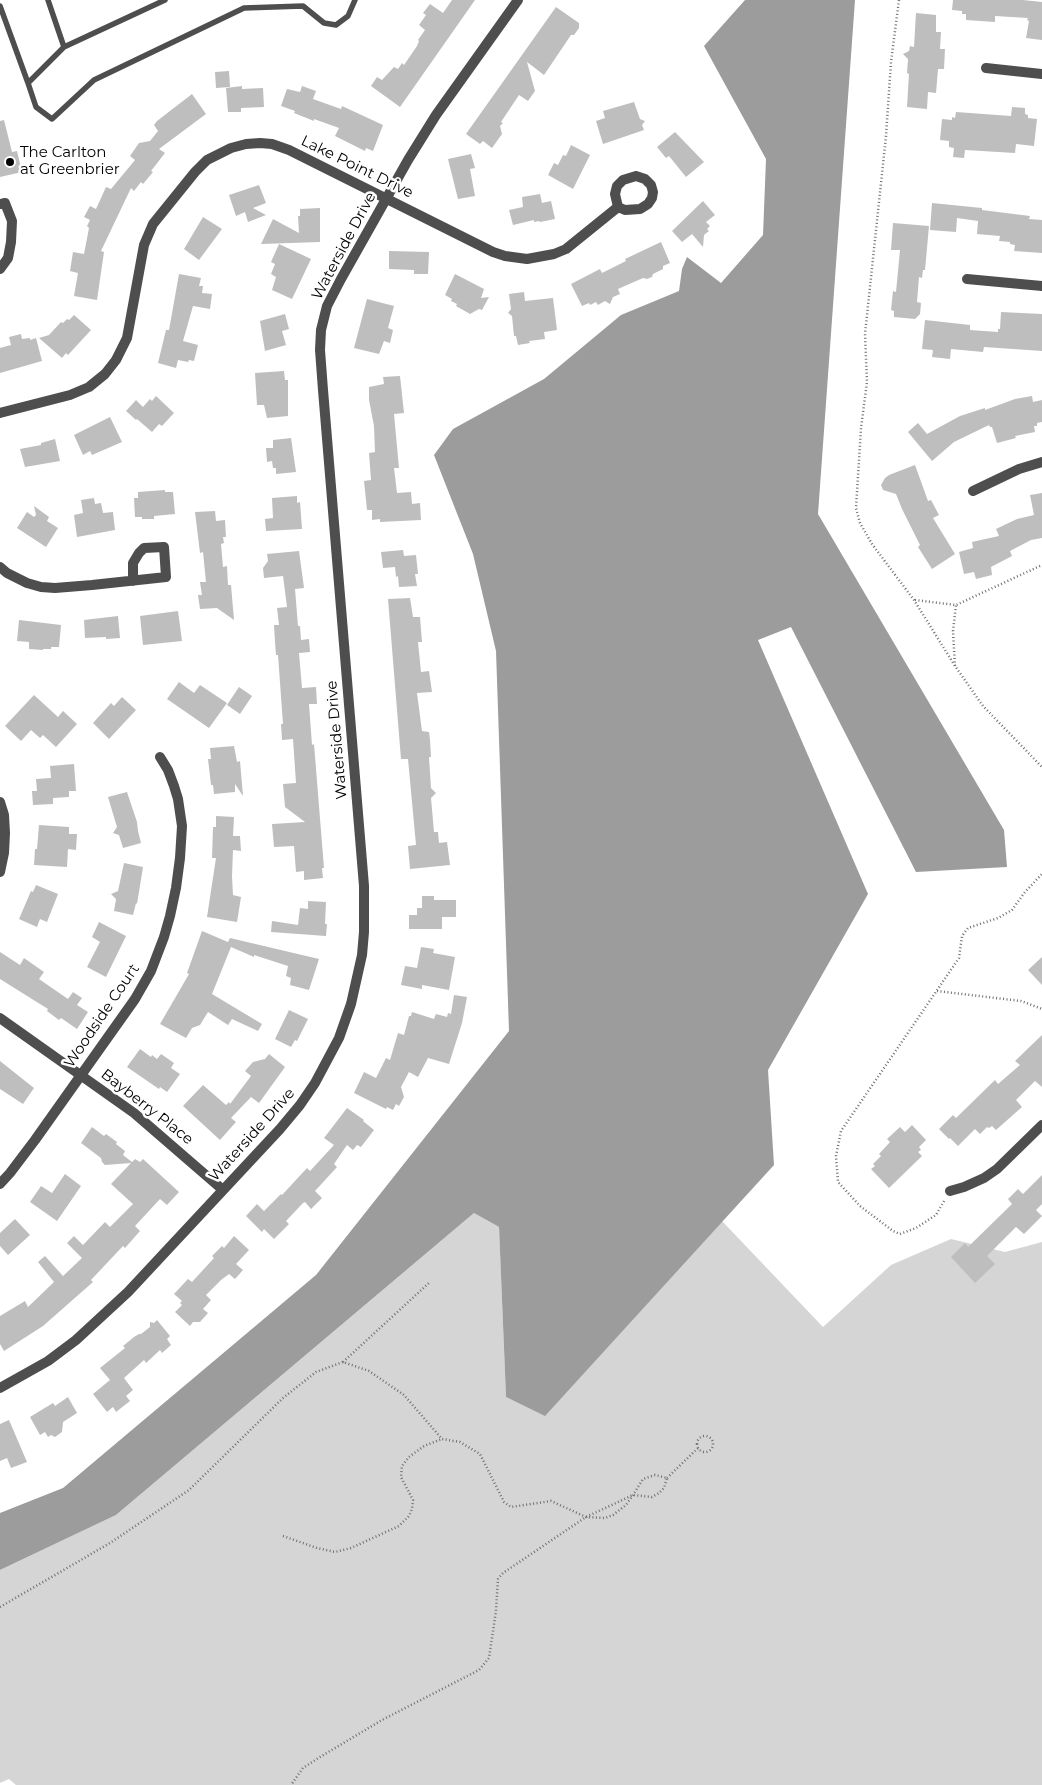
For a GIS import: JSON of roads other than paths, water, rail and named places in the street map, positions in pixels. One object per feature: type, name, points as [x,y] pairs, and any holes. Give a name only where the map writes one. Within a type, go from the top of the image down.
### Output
[{"type":"street","name":"Waterside Drive","points":[[0,1388],[48,1361],[93,1326],[128,1292],[280,1129],[300,1105],[315,1083],[339,1038],[351,1004],[362,955],[364,886],[320,350],[321,330],[327,306],[408,160],[436,116],[518,0]]},
{"type":"street","points":[[986,68],[1042,74]]},
{"type":"street","name":"Lake Point Drive","points":[[0,413],[70,395],[89,387],[106,374],[116,360],[126,338],[148,233],[153,224],[195,172],[207,160],[221,152],[246,144],[272,144],[289,150],[504,256],[527,259],[554,254],[566,249],[618,207]]},
{"type":"street","points":[[0,204],[5,203],[12,220],[8,258],[0,269]]},
{"type":"street","points":[[967,280],[1042,286]]},
{"type":"street","points":[[973,491],[1020,469],[1042,462]]},
{"type":"street","points":[[0,567],[27,583],[41,587],[55,588],[133,581]]},
{"type":"street","name":"Woodside Court","points":[[0,1184],[30,1146],[135,999],[151,971],[170,916],[180,866],[182,826],[174,786],[168,770],[160,757]]},
{"type":"street","points":[[0,802],[4,815],[5,833],[4,854],[0,872]]},
{"type":"street","name":"Bayberry Place","points":[[0,1018],[134,1113],[223,1190]]},
{"type":"street","points":[[950,1191],[984,1178],[1042,1125]]},
{"type":"lane","points":[[48,0],[64,47]]},
{"type":"lane","points":[[28,83],[64,47],[165,0]]},
{"type":"lane","points":[[0,6],[36,107],[52,120],[94,80],[244,8],[302,3],[324,22],[336,25],[348,16],[355,0]]},
{"type":"place","name":"The Carlton at Greenbrier","points":[[10,162]]}]
